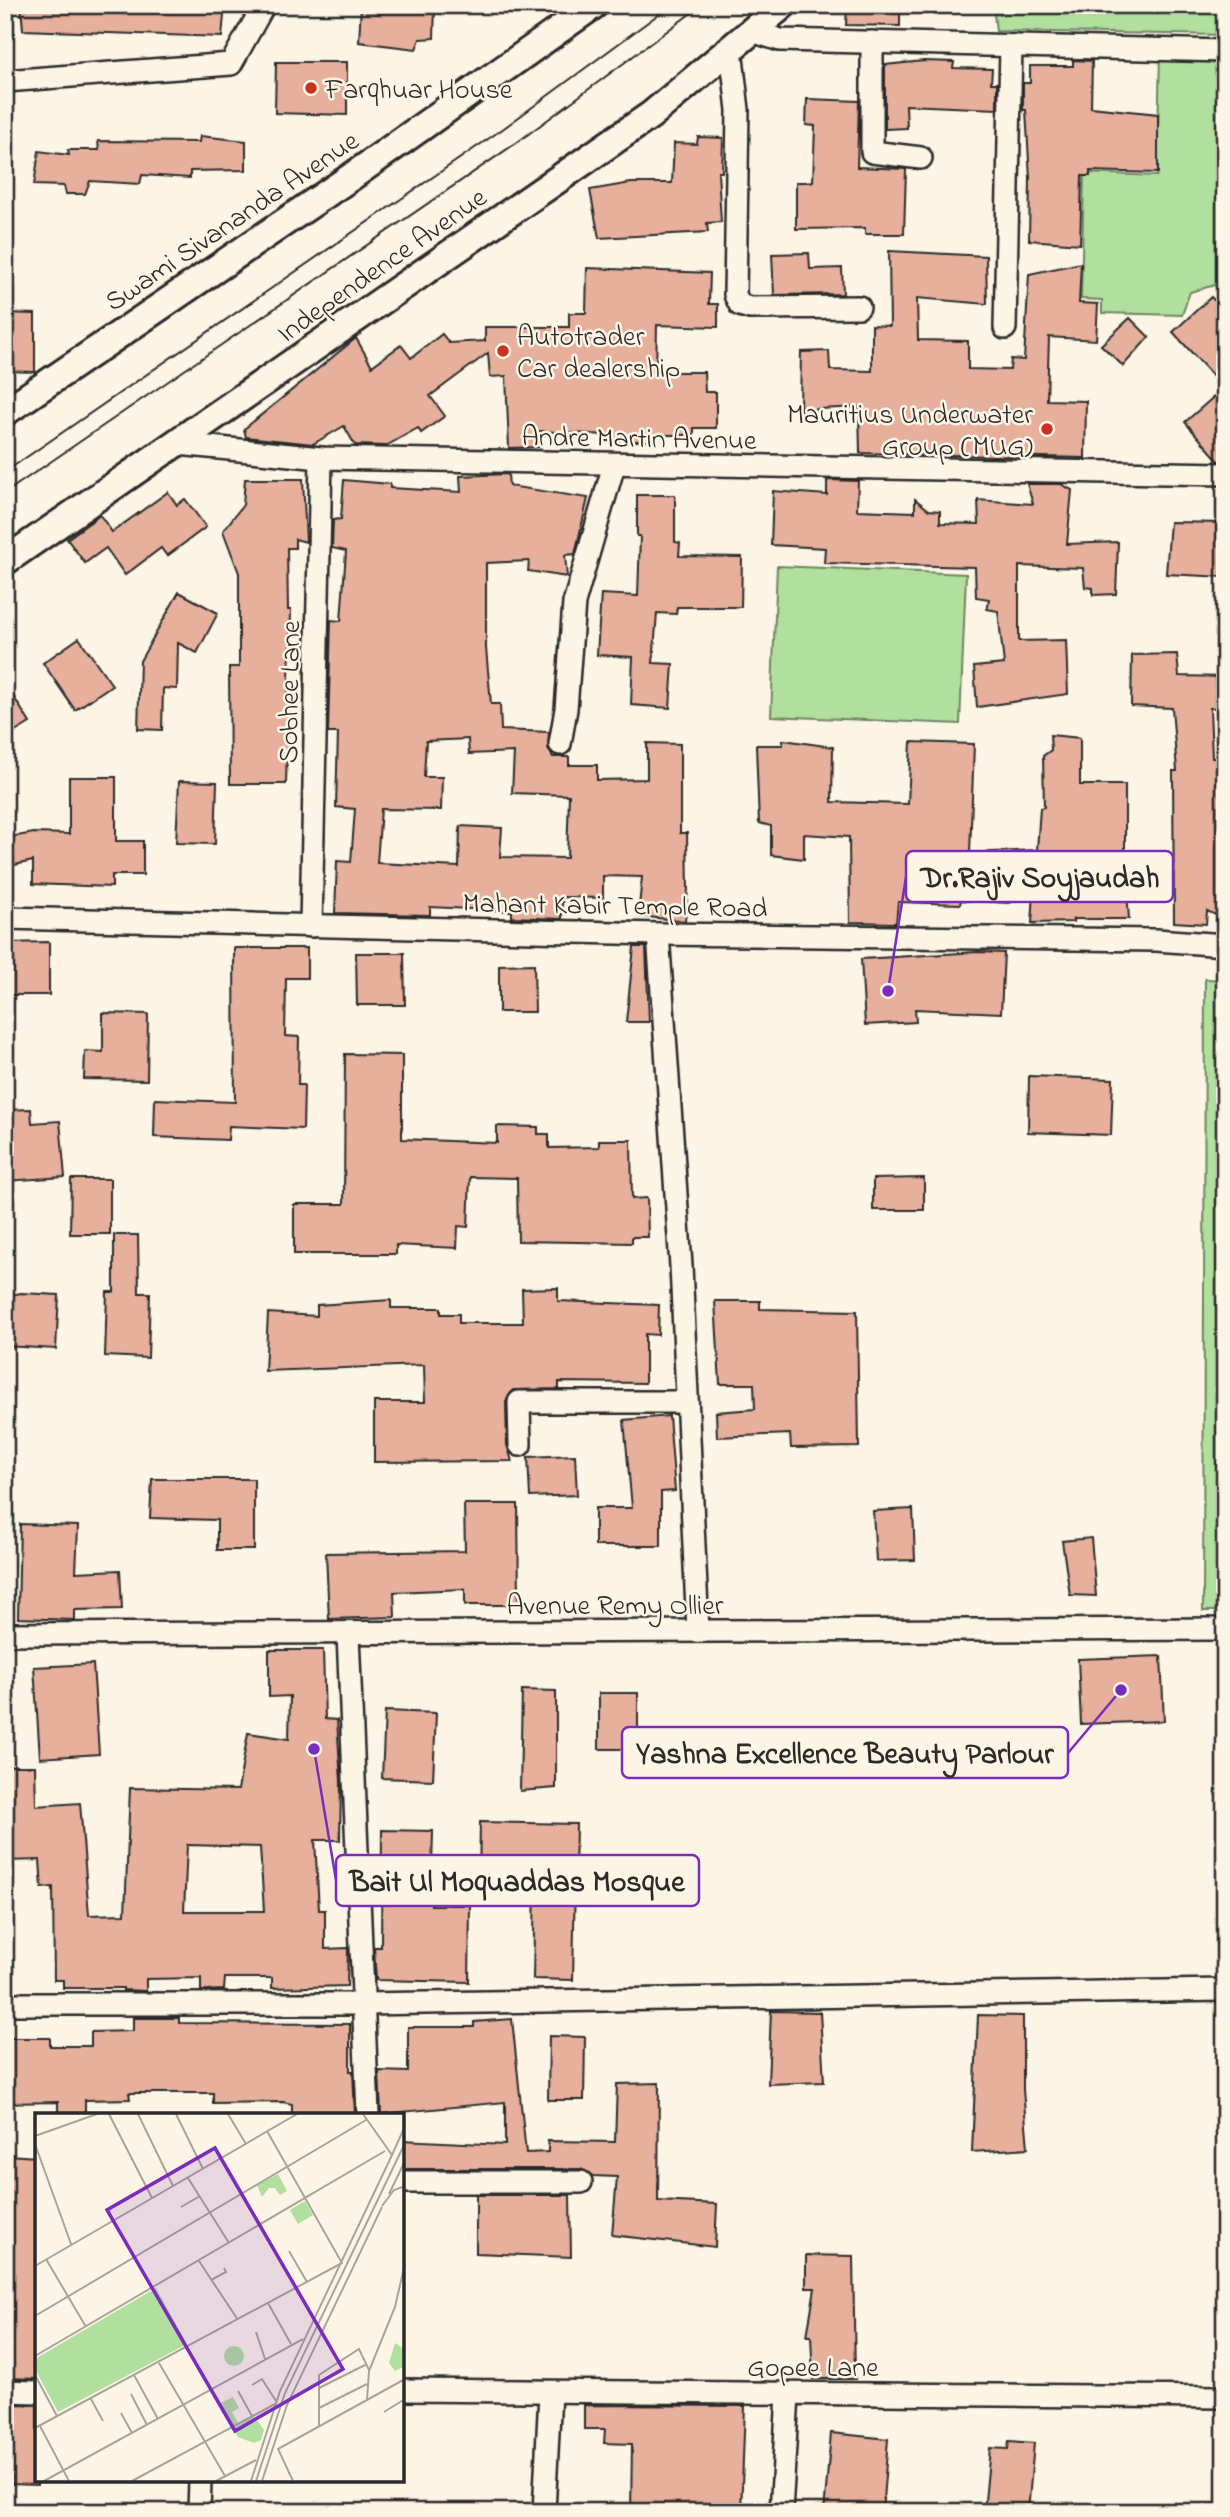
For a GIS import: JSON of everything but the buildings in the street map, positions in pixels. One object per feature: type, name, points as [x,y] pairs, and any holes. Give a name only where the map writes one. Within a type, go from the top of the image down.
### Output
[{"type":"street","points":[[5,81],[231,64],[264,5]]},
{"type":"street","name":"Swami Sivananda Avenue","points":[[5,412],[351,177],[594,5]]},
{"type":"street","name":"Independence Avenue","points":[[5,561],[651,115],[783,5]]},
{"type":"street","points":[[752,32],[780,40],[1225,51]]},
{"type":"street","points":[[872,42],[872,152],[921,158]]},
{"type":"street","points":[[1005,328],[1011,46]]},
{"type":"street","points":[[731,49],[737,110],[735,295],[740,305],[750,308],[859,307]]},
{"type":"street","name":"Andre Martin Avenue","points":[[178,444],[321,458],[1225,474]]},
{"type":"street","name":"Sobhee Lane","points":[[311,926],[321,458]]},
{"type":"street","points":[[560,744],[566,709],[575,603],[614,465]]},
{"type":"street","name":"Mahant Kabir Temple Road","points":[[5,918],[658,934],[887,935],[1225,945]]},
{"type":"street","points":[[658,934],[687,1402],[698,1631]]},
{"type":"street","points":[[520,1446],[519,1402],[687,1402]]},
{"type":"street","name":"Avenue Remy Ollier","points":[[5,1634],[1225,1629]]},
{"type":"street","points":[[348,1634],[368,2113]]},
{"type":"street","points":[[5,2004],[363,2004],[1225,1990]]},
{"type":"street","points":[[404,2182],[581,2182]]},
{"type":"street","name":"Gopee Lane","points":[[404,2390],[1225,2397]]},
{"type":"street","points":[[5,2391],[35,2392]]},
{"type":"street","points":[[544,2512],[550,2393]]},
{"type":"street","points":[[782,2512],[788,2395]]},
{"type":"street","points":[[199,2512],[200,2482]]},
{"type":"green space","points":[[993,5],[1225,5],[1225,35],[996,31]]},
{"type":"green space","points":[[1160,54],[1225,56],[1225,301],[1215,285],[1190,292],[1182,315],[1102,313],[1102,300],[1081,299],[1084,173],[1157,176]]},
{"type":"green space","points":[[777,566],[966,574],[960,724],[771,716]]},
{"type":"green space","points":[[1205,979],[1225,980],[1225,1611],[1203,1611]]},
{"type":"tram line","points":[[5,472],[504,128],[671,5]]},
{"type":"tram line","points":[[5,493],[519,141],[702,5]]},
{"type":"place","name":"Farqhuar House","points":[[311,88]]},
{"type":"place","name":"Autotrader Car dealership","points":[[503,351]]},
{"type":"place","name":"Mauritius Underwater Group (MUG)","points":[[1047,429]]},
{"type":"place","name":"Dr.Rajiv Soyjaudah","points":[[888,991]]},
{"type":"place","name":"Yashna Excellence Beauty Parlour","points":[[1121,1690]]},
{"type":"place","name":"Bait Ul Moquaddas Mosque","points":[[314,1749]]}]
